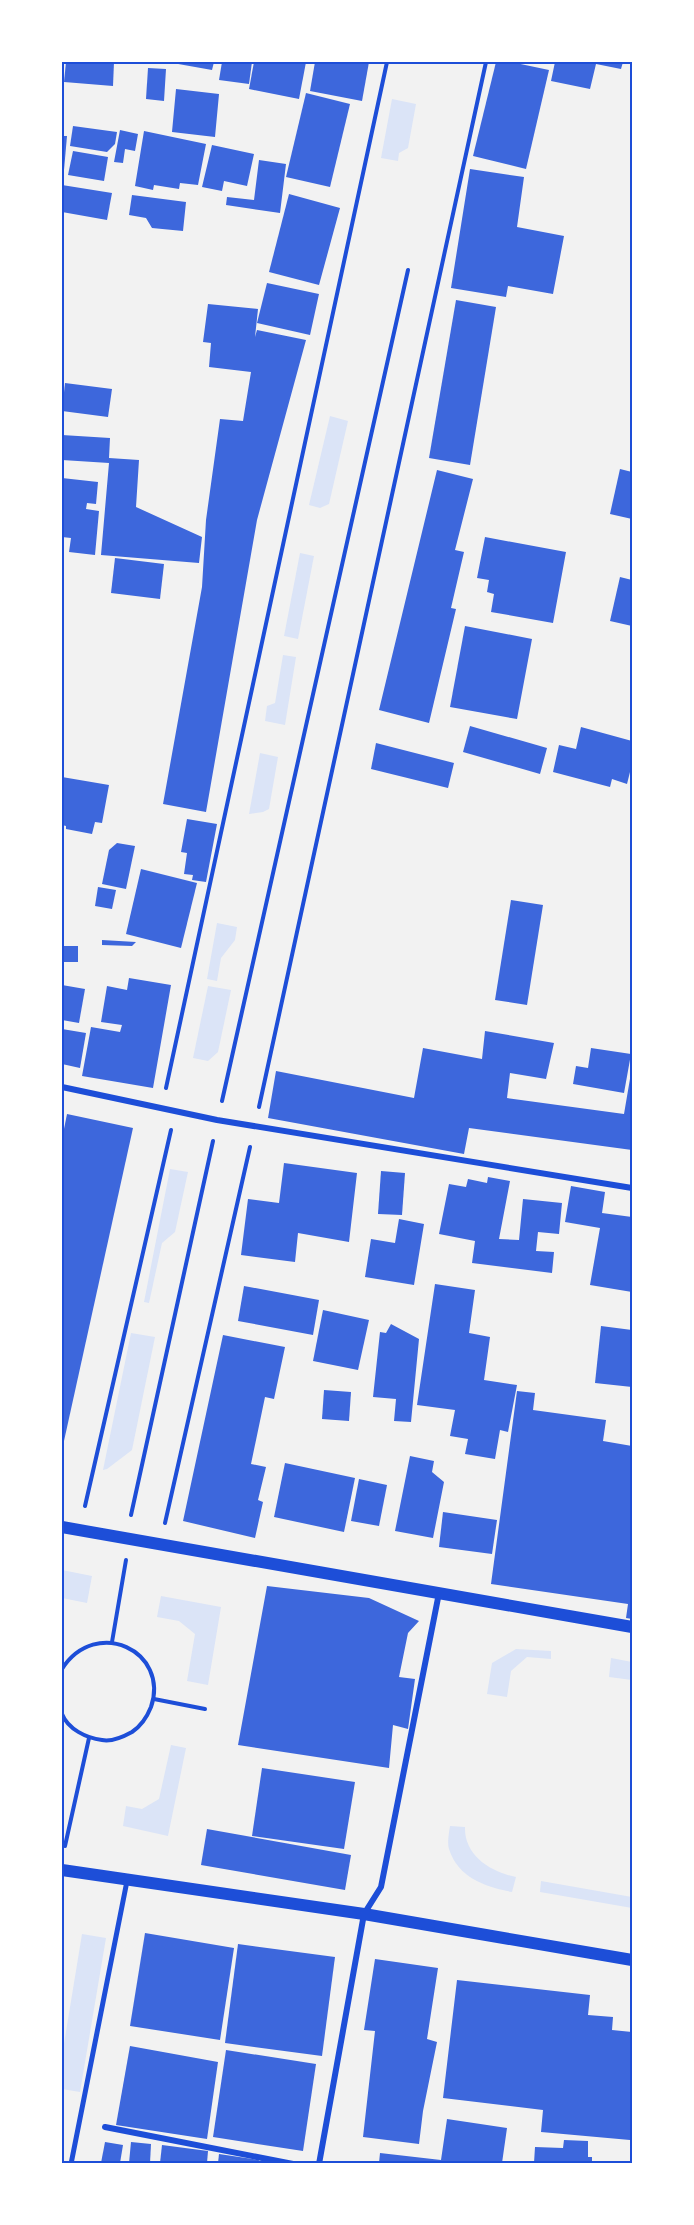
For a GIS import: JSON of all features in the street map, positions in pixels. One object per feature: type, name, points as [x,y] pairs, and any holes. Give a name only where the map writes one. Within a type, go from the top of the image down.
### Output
[{"type":"main road","points":[[62,1527],[633,1627]]},
{"type":"main road","points":[[62,1870],[364,1914],[633,1960]]},
{"type":"street","points":[[62,1087],[162,1110],[218,1120],[633,1188]]},
{"type":"street","points":[[320,2163],[364,1914],[381,1887],[439,1593]]},
{"type":"street","points":[[71,2163],[128,1879]]},
{"type":"street","points":[[105,2127],[293,2163]]},
{"type":"path","points":[[162,1110],[387,62]]},
{"type":"path","points":[[160,1545],[255,1126],[486,62]]},
{"type":"path","points":[[112,1642],[127,1558],[126,1539],[408,270]]},
{"type":"path","points":[[79,1530],[176,1112]]},
{"type":"path","points":[[62,1669],[69,1657],[82,1647],[112,1642],[127,1647],[140,1656],[149,1669],[154,1683],[153,1699],[148,1715],[138,1728],[123,1737],[106,1741],[89,1738],[75,1730],[62,1714]]},
{"type":"path","points":[[153,1699],[205,1709]]},
{"type":"path","points":[[64,1851],[89,1738]]},
{"type":"shaded area","points":[[392,99],[416,104],[408,148],[399,153],[398,161],[381,158]]},
{"type":"shaded area","points":[[330,416],[348,421],[329,504],[320,508],[309,505]]},
{"type":"shaded area","points":[[300,553],[314,556],[298,639],[284,636]]},
{"type":"shaded area","points":[[283,655],[296,657],[285,725],[265,721],[267,706],[275,703]]},
{"type":"shaded area","points":[[260,753],[278,757],[269,809],[249,814]]},
{"type":"shaded area","points":[[217,923],[237,927],[235,940],[221,958],[217,981],[207,979]]},
{"type":"shaded area","points":[[208,986],[231,990],[218,1052],[208,1061],[193,1058]]},
{"type":"shaded area","points":[[170,1169],[188,1172],[175,1232],[162,1243],[149,1303],[144,1302]]},
{"type":"shaded area","points":[[131,1333],[155,1337],[132,1450],[103,1470]]},
{"type":"shaded area","points":[[62,1570],[92,1576],[87,1603],[62,1598]]},
{"type":"shaded area","points":[[161,1596],[221,1607],[208,1685],[187,1681],[195,1634],[179,1621],[157,1617]]},
{"type":"shaded area","points":[[516,1649],[551,1651],[551,1659],[527,1657],[511,1671],[507,1697],[487,1694],[492,1663]]},
{"type":"shaded area","points":[[611,1658],[632,1662],[632,1680],[609,1677]]},
{"type":"shaded area","points":[[171,1745],[186,1748],[168,1836],[123,1826],[126,1806],[142,1809],[159,1799]]},
{"type":"shaded area","points":[[450,1826],[465,1827],[469,1846],[480,1861],[506,1875],[516,1877],[512,1892],[483,1884],[459,1867],[448,1847]]},
{"type":"shaded area","points":[[541,1881],[632,1897],[632,1908],[540,1892]]},
{"type":"shaded area","points":[[82,1934],[106,1938],[80,2092],[62,2089],[62,2056]]},
{"type":"building","points":[[66,62],[114,62],[113,86],[64,82]]},
{"type":"building","points":[[167,62],[214,62],[212,70]]},
{"type":"building","points":[[222,62],[252,62],[249,84],[219,80]]},
{"type":"building","points":[[254,62],[306,62],[299,99],[249,89]]},
{"type":"building","points":[[315,62],[369,62],[362,101],[310,91]]},
{"type":"building","points":[[496,62],[511,62],[549,70],[526,169],[473,156]]},
{"type":"building","points":[[555,62],[623,62],[621,69],[596,64],[590,89],[551,81]]},
{"type":"building","points":[[148,68],[166,69],[164,101],[146,99]]},
{"type":"building","points":[[176,89],[219,94],[215,137],[172,132]]},
{"type":"building","points":[[306,93],[350,104],[330,187],[286,177]]},
{"type":"building","points":[[73,126],[117,132],[115,144],[107,152],[70,146]]},
{"type":"building","points":[[120,130],[138,134],[135,151],[125,149],[123,163],[114,162]]},
{"type":"building","points":[[144,131],[206,144],[198,185],[180,183],[179,189],[154,185],[153,190],[135,186]]},
{"type":"building","points":[[62,136],[67,136],[64,170],[62,170]]},
{"type":"building","points":[[212,145],[254,154],[247,186],[224,181],[222,191],[202,187]]},
{"type":"building","points":[[73,151],[108,157],[104,181],[68,175]]},
{"type":"building","points":[[259,160],[286,164],[280,213],[226,205],[227,197],[254,200]]},
{"type":"building","points":[[470,169],[524,177],[517,227],[564,236],[553,294],[508,286],[506,297],[451,288]]},
{"type":"building","points":[[62,185],[112,193],[107,220],[62,212]]},
{"type":"building","points":[[289,194],[340,208],[319,285],[269,272]]},
{"type":"building","points":[[132,195],[186,202],[183,231],[152,228],[146,218],[129,215]]},
{"type":"building","points":[[267,283],[319,294],[310,335],[257,323]]},
{"type":"building","points":[[456,300],[496,307],[470,465],[429,458]]},
{"type":"building","points":[[208,304],[258,309],[255,337],[257,330],[306,340],[257,520],[206,812],[163,804],[202,587],[206,520],[220,419],[243,421],[251,372],[209,367],[211,343],[203,342]]},
{"type":"building","points":[[65,383],[112,389],[108,417],[62,411]]},
{"type":"building","points":[[62,435],[110,438],[109,458],[139,460],[136,507],[202,537],[199,563],[101,555],[109,463],[62,460]]},
{"type":"building","points":[[620,469],[632,472],[632,519],[610,514]]},
{"type":"building","points":[[437,470],[473,479],[455,550],[464,552],[451,608],[456,609],[429,723],[379,710]]},
{"type":"building","points":[[62,478],[98,482],[96,504],[87,503],[86,509],[99,511],[95,555],[69,552],[71,538],[62,537]]},
{"type":"building","points":[[485,537],[566,552],[553,623],[491,612],[494,594],[487,592],[489,580],[477,578]]},
{"type":"building","points":[[115,558],[164,564],[160,599],[111,593]]},
{"type":"building","points":[[620,577],[632,580],[632,626],[610,621]]},
{"type":"building","points":[[465,626],[532,639],[517,719],[450,707]]},
{"type":"building","points":[[470,726],[547,748],[540,774],[463,752]]},
{"type":"building","points":[[581,727],[632,741],[632,764],[627,784],[612,779],[610,787],[553,772],[559,745],[576,749]]},
{"type":"building","points":[[376,743],[454,763],[448,788],[371,769]]},
{"type":"building","points":[[62,777],[109,785],[102,823],[95,822],[92,834],[66,829],[66,826],[62,825]]},
{"type":"building","points":[[187,819],[217,824],[206,882],[192,880],[193,875],[184,874],[187,853],[181,852]]},
{"type":"building","points":[[117,843],[135,846],[126,889],[102,884],[109,850]]},
{"type":"building","points":[[141,869],[197,883],[181,948],[126,934]]},
{"type":"building","points":[[98,887],[116,890],[112,909],[95,906]]},
{"type":"building","points":[[511,900],[543,905],[527,1005],[495,1000]]},
{"type":"building","points":[[102,940],[136,942],[132,946],[102,945]]},
{"type":"building","points":[[62,946],[78,946],[78,962],[62,962]]},
{"type":"building","points":[[129,978],[171,985],[153,1088],[82,1076],[91,1027],[120,1032],[122,1025],[101,1022],[107,986],[127,990]]},
{"type":"building","points":[[62,985],[85,989],[79,1023],[62,1020]]},
{"type":"building","points":[[62,1029],[86,1033],[80,1068],[62,1064]]},
{"type":"building","points":[[485,1031],[554,1043],[546,1079],[510,1073],[507,1098],[624,1114],[632,1067],[632,1150],[469,1128],[464,1154],[268,1118],[276,1071],[414,1098],[423,1048],[482,1059]]},
{"type":"building","points":[[591,1048],[631,1054],[624,1093],[573,1084],[576,1066],[588,1068]]},
{"type":"building","points":[[67,1114],[133,1128],[62,1450],[62,1139]]},
{"type":"building","points":[[284,1163],[357,1173],[349,1242],[298,1233],[295,1262],[241,1255],[248,1199],[279,1203]]},
{"type":"building","points":[[381,1171],[405,1173],[402,1215],[378,1214]]},
{"type":"building","points":[[488,1177],[510,1181],[499,1239],[519,1240],[523,1199],[562,1203],[559,1234],[538,1232],[536,1251],[554,1252],[552,1273],[472,1263],[475,1241],[439,1234],[449,1184],[466,1187],[468,1179],[487,1183]]},
{"type":"building","points":[[571,1186],[605,1192],[602,1213],[632,1217],[632,1292],[590,1285],[600,1228],[565,1222]]},
{"type":"building","points":[[399,1219],[424,1224],[414,1285],[365,1277],[371,1239],[395,1243]]},
{"type":"building","points":[[435,1284],[475,1290],[469,1333],[490,1337],[484,1380],[517,1385],[508,1432],[500,1430],[495,1459],[465,1454],[468,1439],[450,1436],[455,1410],[417,1405]]},
{"type":"building","points":[[244,1286],[319,1300],[313,1335],[238,1321]]},
{"type":"building","points":[[323,1310],[369,1320],[358,1370],[313,1361]]},
{"type":"building","points":[[391,1324],[419,1339],[411,1422],[394,1421],[396,1399],[373,1397],[380,1332],[386,1333]]},
{"type":"building","points":[[601,1326],[632,1330],[632,1387],[595,1383]]},
{"type":"building","points":[[223,1335],[285,1347],[274,1399],[265,1397],[251,1464],[266,1467],[258,1500],[263,1502],[255,1538],[183,1521]]},
{"type":"building","points":[[324,1390],[351,1392],[349,1421],[322,1419]]},
{"type":"building","points":[[517,1391],[535,1393],[533,1410],[606,1420],[603,1441],[632,1446],[632,1619],[626,1618],[628,1604],[491,1584]]},
{"type":"building","points":[[410,1456],[434,1461],[432,1472],[444,1482],[433,1538],[395,1531]]},
{"type":"building","points":[[285,1463],[355,1478],[344,1532],[274,1517]]},
{"type":"building","points":[[359,1479],[387,1485],[379,1526],[351,1521]]},
{"type":"building","points":[[443,1512],[497,1520],[492,1554],[439,1547]]},
{"type":"building","points":[[267,1586],[369,1598],[419,1621],[408,1633],[399,1677],[415,1679],[408,1729],[393,1725],[389,1768],[238,1745]]},
{"type":"building","points":[[262,1768],[355,1782],[344,1849],[252,1836]]},
{"type":"building","points":[[207,1829],[351,1855],[345,1890],[201,1865]]},
{"type":"building","points":[[145,1933],[234,1948],[220,2040],[130,2026]]},
{"type":"building","points":[[238,1944],[335,1957],[322,2056],[225,2043]]},
{"type":"building","points":[[375,1959],[438,1968],[427,2039],[437,2042],[419,2144],[363,2137],[375,2031],[364,2030]]},
{"type":"building","points":[[457,1980],[590,1995],[588,2015],[613,2017],[612,2030],[632,2032],[630,2140],[541,2132],[543,2110],[443,2098]]},
{"type":"building","points":[[130,2046],[218,2062],[207,2139],[116,2125]]},
{"type":"building","points":[[226,2050],[316,2064],[303,2151],[213,2137]]},
{"type":"building","points":[[447,2119],[507,2128],[502,2163],[379,2163],[380,2153],[441,2160]]},
{"type":"building","points":[[564,2140],[588,2141],[588,2157],[592,2157],[592,2163],[534,2163],[535,2147],[563,2148]]},
{"type":"building","points":[[105,2142],[123,2145],[120,2163],[101,2163]]},
{"type":"building","points":[[131,2142],[151,2144],[150,2163],[129,2163]]},
{"type":"building","points":[[162,2145],[208,2151],[207,2163],[160,2163]]},
{"type":"building","points":[[219,2154],[259,2160],[258,2163],[218,2163]]}]
